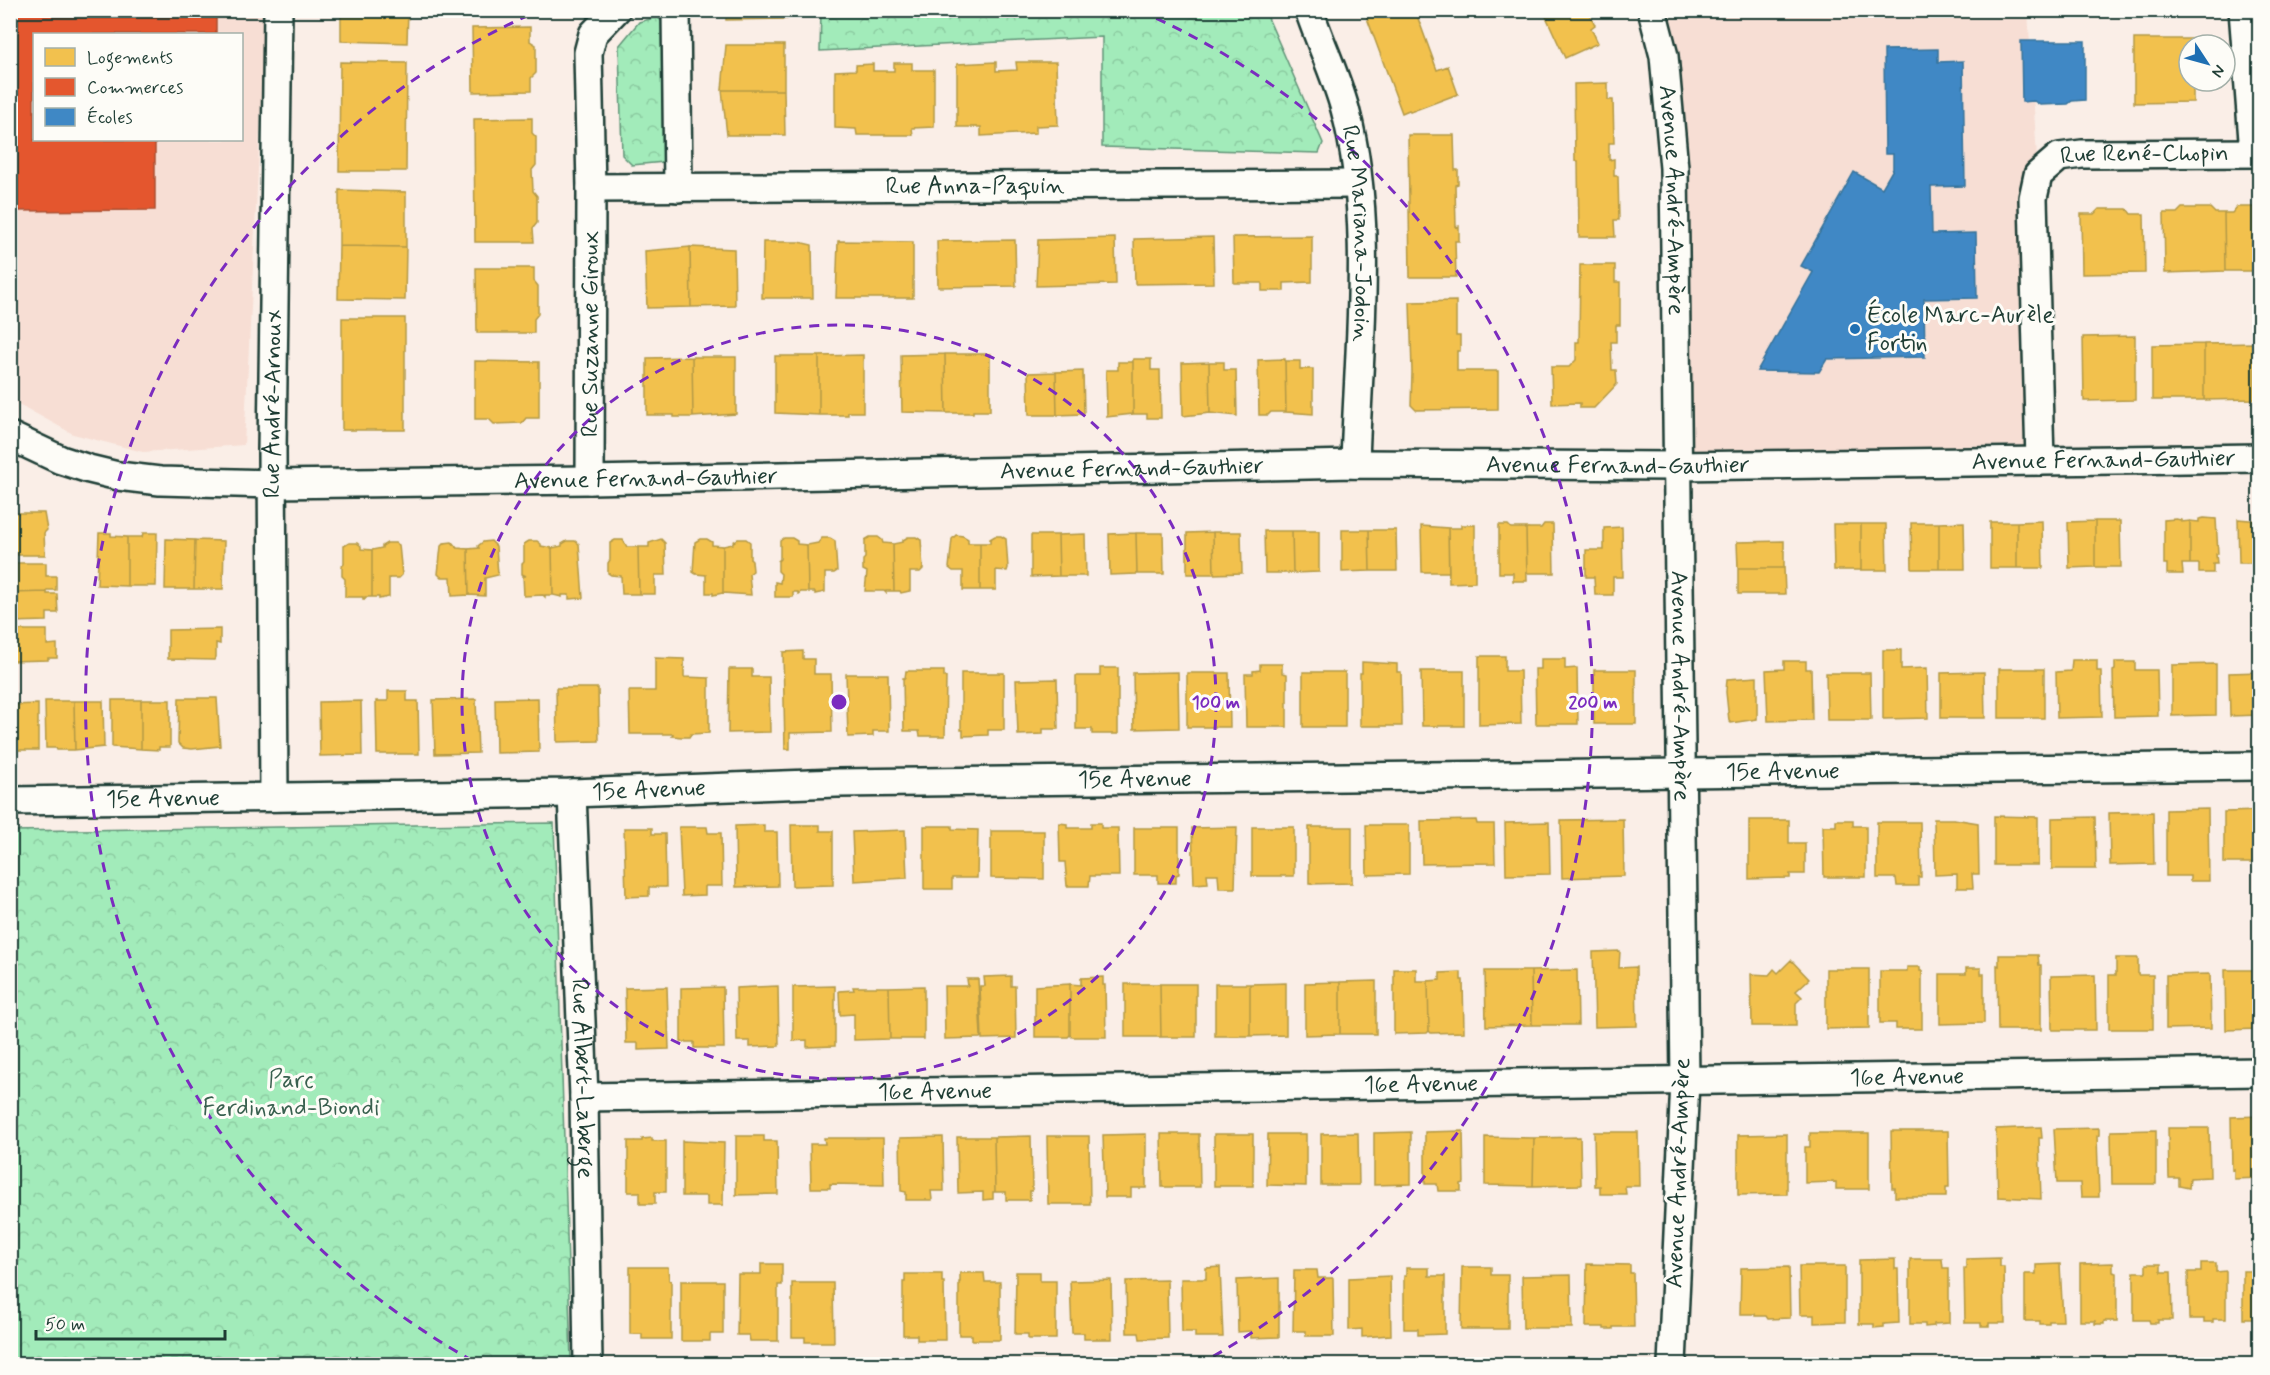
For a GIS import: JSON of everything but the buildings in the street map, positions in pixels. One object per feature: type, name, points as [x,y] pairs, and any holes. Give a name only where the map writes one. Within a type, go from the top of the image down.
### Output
[{"type":"street","name":"Rue André-Arnoux","points":[[273,797],[272,484],[278,10]]},
{"type":"street","name":"Rue Suzanne Giroux","points":[[590,480],[591,188],[588,53],[593,34],[616,10]]},
{"type":"street","points":[[676,10],[678,188]]},
{"type":"street","name":"Rue Mariana-Jodoin","points":[[1309,10],[1345,109],[1358,183],[1362,274],[1355,464]]},
{"type":"street","name":"Avenue André-Ampère","points":[[1652,10],[1664,56],[1674,168],[1685,1081],[1672,1365]]},
{"type":"street","points":[[2243,10],[2257,153]]},
{"type":"street","name":"Rue René-Chopin","points":[[2040,461],[2033,198],[2038,175],[2059,157],[2082,154],[2257,153]]},
{"type":"street","name":"Rue Anna-Paquin","points":[[591,188],[1358,183]]},
{"type":"street","name":"Avenue Fernand-Gauthier","points":[[10,436],[62,460],[118,476],[160,481],[272,484],[590,480],[1355,464],[1676,466],[2259,459]]},
{"type":"street","name":"15e Avenue","points":[[10,801],[572,793],[849,783],[1681,771],[2259,766]]},
{"type":"street","name":"Rue Albert-Laberge","points":[[572,793],[584,1097],[588,1365]]},
{"type":"street","name":"16e Avenue","points":[[584,1097],[2259,1072]]},
{"type":"shaded area","points":[[10,11],[266,11],[244,445],[143,452],[73,434],[11,400]]},
{"type":"shaded area","name":"École Marc-Aurèle Fortin","points":[[1652,11],[2028,11],[2038,175],[2040,461],[1676,466],[1674,168]]},
{"type":"green space","points":[[821,11],[1265,11],[1323,143],[1319,153],[1102,147],[1102,37],[820,51]]},
{"type":"green space","points":[[657,17],[666,25],[664,162],[632,165],[622,155],[619,46],[639,22]]},
{"type":"green space","name":"Parc Ferdinand-Biondi","points":[[554,823],[571,1360],[11,1361],[11,831]]},
{"type":"place","name":"École Marc-Aurèle Fortin","points":[[1855,329]]}]
